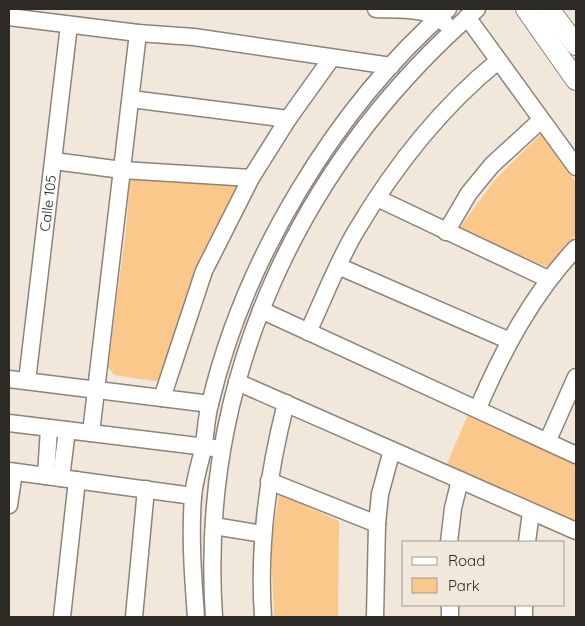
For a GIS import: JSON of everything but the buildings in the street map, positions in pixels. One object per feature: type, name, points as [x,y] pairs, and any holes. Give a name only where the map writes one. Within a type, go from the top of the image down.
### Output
[{"type":"main road","points":[[526,9],[576,80]]},
{"type":"main road","points":[[549,9],[576,45]]},
{"type":"street","points":[[376,9],[443,13]]},
{"type":"street","points":[[443,13],[452,30]]},
{"type":"street","points":[[196,617],[193,577],[193,496],[210,404],[237,318],[259,265],[319,157],[355,108],[391,66],[443,13]]},
{"type":"street","points":[[214,617],[212,579],[216,492],[238,382],[274,276],[303,220],[332,172],[369,120],[407,76],[452,30],[472,13],[498,62],[576,167]]},
{"type":"street","points":[[9,17],[138,33],[194,37],[331,59],[391,66]]},
{"type":"street","name":"Calle 105","points":[[27,382],[69,25]]},
{"type":"street","points":[[91,433],[138,33]]},
{"type":"street","points":[[162,398],[204,271],[252,178],[288,119],[331,59]]},
{"type":"street","points":[[308,332],[355,232],[377,198],[427,128],[498,62]]},
{"type":"street","points":[[131,99],[288,119]]},
{"type":"street","points":[[446,232],[469,193],[492,165],[541,120]]},
{"type":"street","points":[[54,161],[122,170],[252,178]]},
{"type":"street","points":[[300,190],[306,198],[314,202]]},
{"type":"street","points":[[377,198],[548,279]]},
{"type":"street","points":[[287,212],[303,220]]},
{"type":"street","points":[[478,408],[526,311],[548,279],[576,248]]},
{"type":"street","points":[[338,266],[510,341]]},
{"type":"street","points":[[261,310],[548,440],[576,455]]},
{"type":"street","points":[[548,440],[576,377]]},
{"type":"street","points":[[9,379],[210,404]]},
{"type":"street","points":[[238,382],[576,531]]},
{"type":"street","points":[[263,617],[263,534],[276,440],[286,403]]},
{"type":"street","points":[[9,423],[223,450]]},
{"type":"street","points":[[49,428],[62,478]]},
{"type":"street","points":[[62,617],[62,478],[67,430]]},
{"type":"street","points":[[375,617],[377,524],[380,494],[392,450]]},
{"type":"street","points":[[9,505],[11,471],[193,496]]},
{"type":"street","points":[[449,541],[453,508],[460,480]]},
{"type":"street","points":[[269,481],[377,524]]},
{"type":"street","points":[[134,617],[146,489]]},
{"type":"street","points":[[527,541],[531,512]]},
{"type":"street","points":[[214,526],[263,534]]},
{"type":"green space","points":[[541,134],[576,182],[576,235],[547,267],[458,230],[494,181]]},
{"type":"green space","points":[[130,178],[239,184],[160,382],[114,375],[108,367],[126,230]]},
{"type":"green space","points":[[468,415],[576,462],[575,523],[446,466]]},
{"type":"green space","points":[[279,494],[339,521],[338,617],[274,617],[271,547]]}]
